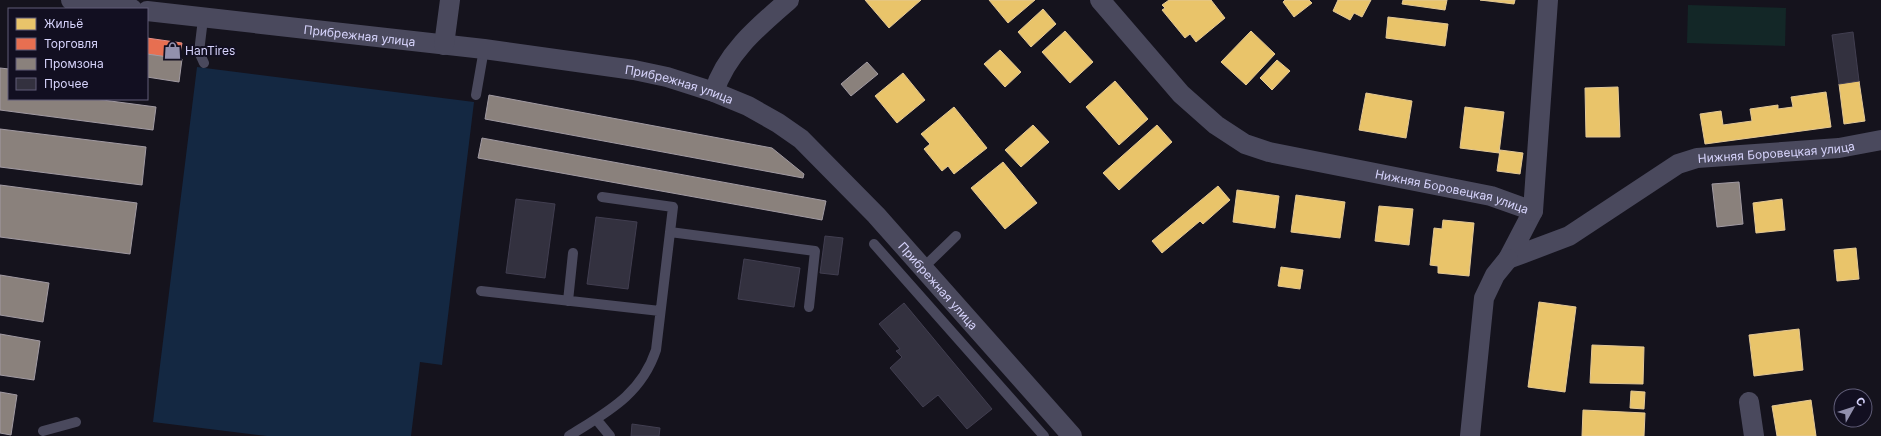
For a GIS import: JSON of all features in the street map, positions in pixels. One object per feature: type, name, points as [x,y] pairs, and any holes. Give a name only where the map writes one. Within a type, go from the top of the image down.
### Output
[{"type":"street","name":"Прибрежная улица","points":[[71,0],[145,8]]},
{"type":"street","points":[[444,45],[450,0]]},
{"type":"street","points":[[714,92],[719,77],[727,62],[769,17],[788,0]]},
{"type":"street","name":"Нижняя Боровецкая улица","points":[[1100,0],[1181,94],[1216,125],[1245,144],[1269,152],[1492,196],[1533,211],[1508,259]]},
{"type":"street","points":[[1533,211],[1548,0]]},
{"type":"street","name":"Прибрежная улица","points":[[148,9],[203,19],[484,49],[634,70],[667,77],[714,92],[748,106],[778,123],[801,139],[876,215],[1072,436]]},
{"type":"street","name":"Нижняя Боровецкая улица","points":[[1508,259],[1569,236],[1678,164],[1697,158],[1839,148],[1881,140]]},
{"type":"street","points":[[1470,436],[1484,298],[1495,275],[1508,259]]},
{"type":"street","points":[[1749,402],[1754,436]]},
{"type":"lane","points":[[203,19],[199,52],[204,62]]},
{"type":"lane","points":[[476,94],[484,49]]},
{"type":"lane","points":[[569,436],[616,407],[643,377],[652,362],[656,350],[673,207],[602,197]]},
{"type":"lane","points":[[670,232],[815,251],[809,307]]},
{"type":"lane","points":[[923,268],[956,236]]},
{"type":"lane","points":[[874,244],[1044,436]]},
{"type":"lane","points":[[568,301],[573,253]]},
{"type":"lane","points":[[481,291],[660,311]]},
{"type":"lane","points":[[596,419],[610,436]]},
{"type":"lane","points":[[43,431],[76,422]]},
{"type":"green space","points":[[1688,5],[1786,8],[1785,46],[1687,43]]},
{"type":"water","points":[[197,67],[474,102],[442,365],[420,362],[411,436],[267,436],[153,422]]},
{"type":"building: Жильё","points":[[865,0],[921,0],[889,28]]},
{"type":"building: Жильё","points":[[989,0],[1035,0],[1008,23]]},
{"type":"building: Жильё","points":[[1169,0],[1211,0],[1225,18],[1196,42],[1190,34],[1185,38],[1162,10],[1165,8],[1162,5]]},
{"type":"building: Жильё","points":[[1285,0],[1309,0],[1312,3],[1294,17],[1283,2]]},
{"type":"building: Жильё","points":[[1338,0],[1371,0],[1362,17],[1354,13],[1350,20],[1333,11]]},
{"type":"building: Жильё","points":[[1403,0],[1447,0],[1445,10],[1402,4]]},
{"type":"building: Жильё","points":[[1480,0],[1515,0],[1514,4]]},
{"type":"building: Жильё","points":[[1043,9],[1056,24],[1031,47],[1018,32]]},
{"type":"building: Жильё","points":[[1388,17],[1448,24],[1445,46],[1386,38]]},
{"type":"building: Жильё","points":[[1065,31],[1093,62],[1070,83],[1042,52]]},
{"type":"building: Жильё","points":[[1251,31],[1275,54],[1246,85],[1221,62]]},
{"type":"building: Жильё","points":[[1000,50],[1021,72],[1005,87],[984,64]]},
{"type":"building: Жильё","points":[[1277,60],[1290,71],[1272,90],[1260,78]]},
{"type":"building: Жильё","points":[[903,73],[925,100],[897,123],[875,96]]},
{"type":"building: Жильё","points":[[1115,81],[1148,119],[1119,145],[1086,107]]},
{"type":"building: Жильё","points":[[1859,81],[1865,121],[1844,124],[1839,84]]},
{"type":"building: Жильё","points":[[1618,87],[1620,137],[1586,137],[1585,88]]},
{"type":"building: Жильё","points":[[1826,92],[1831,127],[1705,144],[1700,114],[1721,111],[1723,125],[1752,121],[1750,109],[1778,105],[1778,109],[1793,107],[1791,97]]},
{"type":"building: Жильё","points":[[1366,93],[1412,101],[1406,138],[1359,130]]},
{"type":"building: Жильё","points":[[954,107],[987,148],[954,174],[948,166],[942,171],[924,149],[930,144],[921,134]]},
{"type":"building: Жильё","points":[[1465,107],[1504,112],[1499,153],[1460,148]]},
{"type":"building: Жильё","points":[[1033,125],[1049,142],[1021,167],[1005,150]]},
{"type":"building: Жильё","points":[[1157,125],[1172,142],[1119,190],[1103,173]]},
{"type":"building: Жильё","points":[[1500,150],[1523,153],[1520,174],[1497,171]]},
{"type":"building: Жильё","points":[[1003,162],[1037,203],[1005,229],[971,188]]},
{"type":"building: Жильё","points":[[1218,186],[1230,200],[1203,224],[1200,221],[1162,253],[1152,241]]},
{"type":"building: Жильё","points":[[1237,190],[1279,196],[1275,228],[1233,222]]},
{"type":"building: Жильё","points":[[1296,195],[1345,202],[1340,238],[1291,232]]},
{"type":"building: Жильё","points":[[1782,199],[1785,230],[1756,233],[1753,203]]},
{"type":"building: Жильё","points":[[1379,206],[1413,209],[1409,245],[1375,241]]},
{"type":"building: Жильё","points":[[1443,220],[1474,223],[1469,276],[1438,273],[1438,266],[1430,265],[1434,228],[1442,229]]},
{"type":"building: Жильё","points":[[1856,248],[1859,279],[1837,281],[1834,250]]},
{"type":"building: Жильё","points":[[1281,267],[1303,270],[1300,289],[1278,286]]},
{"type":"building: Жильё","points":[[1539,302],[1576,307],[1565,392],[1528,387]]},
{"type":"building: Жильё","points":[[1799,329],[1803,370],[1754,376],[1749,335]]},
{"type":"building: Жильё","points":[[1592,345],[1644,347],[1643,384],[1590,383]]},
{"type":"building: Жильё","points":[[1631,391],[1645,392],[1644,409],[1630,408]]},
{"type":"building: Жильё","points":[[1811,400],[1816,436],[1777,436],[1772,406]]},
{"type":"building: Жильё","points":[[1583,410],[1645,413],[1644,436],[1582,436]]},
{"type":"building: Торговля","points":[[148,38],[182,43],[179,59],[148,54]]},
{"type":"building: Промзона","points":[[148,54],[182,59],[179,82],[148,77]]},
{"type":"building: Промзона","points":[[867,62],[878,74],[851,96],[841,84]]},
{"type":"building: Промзона","points":[[0,68],[8,69],[8,100],[103,100],[156,107],[153,130],[0,110]]},
{"type":"building: Промзона","points":[[489,95],[772,148],[804,174],[803,178],[485,119]]},
{"type":"building: Промзона","points":[[0,129],[146,147],[142,185],[0,167]]},
{"type":"building: Промзона","points":[[482,138],[826,201],[822,220],[478,158]]},
{"type":"building: Промзона","points":[[1739,182],[1743,224],[1717,227],[1712,184]]},
{"type":"building: Промзона","points":[[0,185],[137,203],[130,254],[0,237]]},
{"type":"building: Промзона","points":[[0,275],[49,283],[43,322],[0,315]]},
{"type":"building: Промзона","points":[[0,334],[40,341],[34,380],[0,375]]},
{"type":"building: Промзона","points":[[0,392],[17,395],[11,435],[0,433]]},
{"type":"building: Прочее","points":[[1853,32],[1859,81],[1839,84],[1832,35]]},
{"type":"building: Прочее","points":[[516,199],[555,204],[545,278],[506,273]]},
{"type":"building: Прочее","points":[[596,217],[637,222],[628,289],[587,284]]},
{"type":"building: Прочее","points":[[825,236],[843,238],[838,275],[820,273]]},
{"type":"building: Прочее","points":[[744,259],[800,268],[794,307],[738,299]]},
{"type":"building: Прочее","points":[[904,303],[992,409],[967,429],[938,395],[923,407],[890,368],[902,357],[896,351],[900,349],[879,324]]},
{"type":"building: Прочее","points":[[632,424],[660,428],[659,436],[631,436]]},
{"type":"place","name":"HanTires","points":[[172,50]]}]
